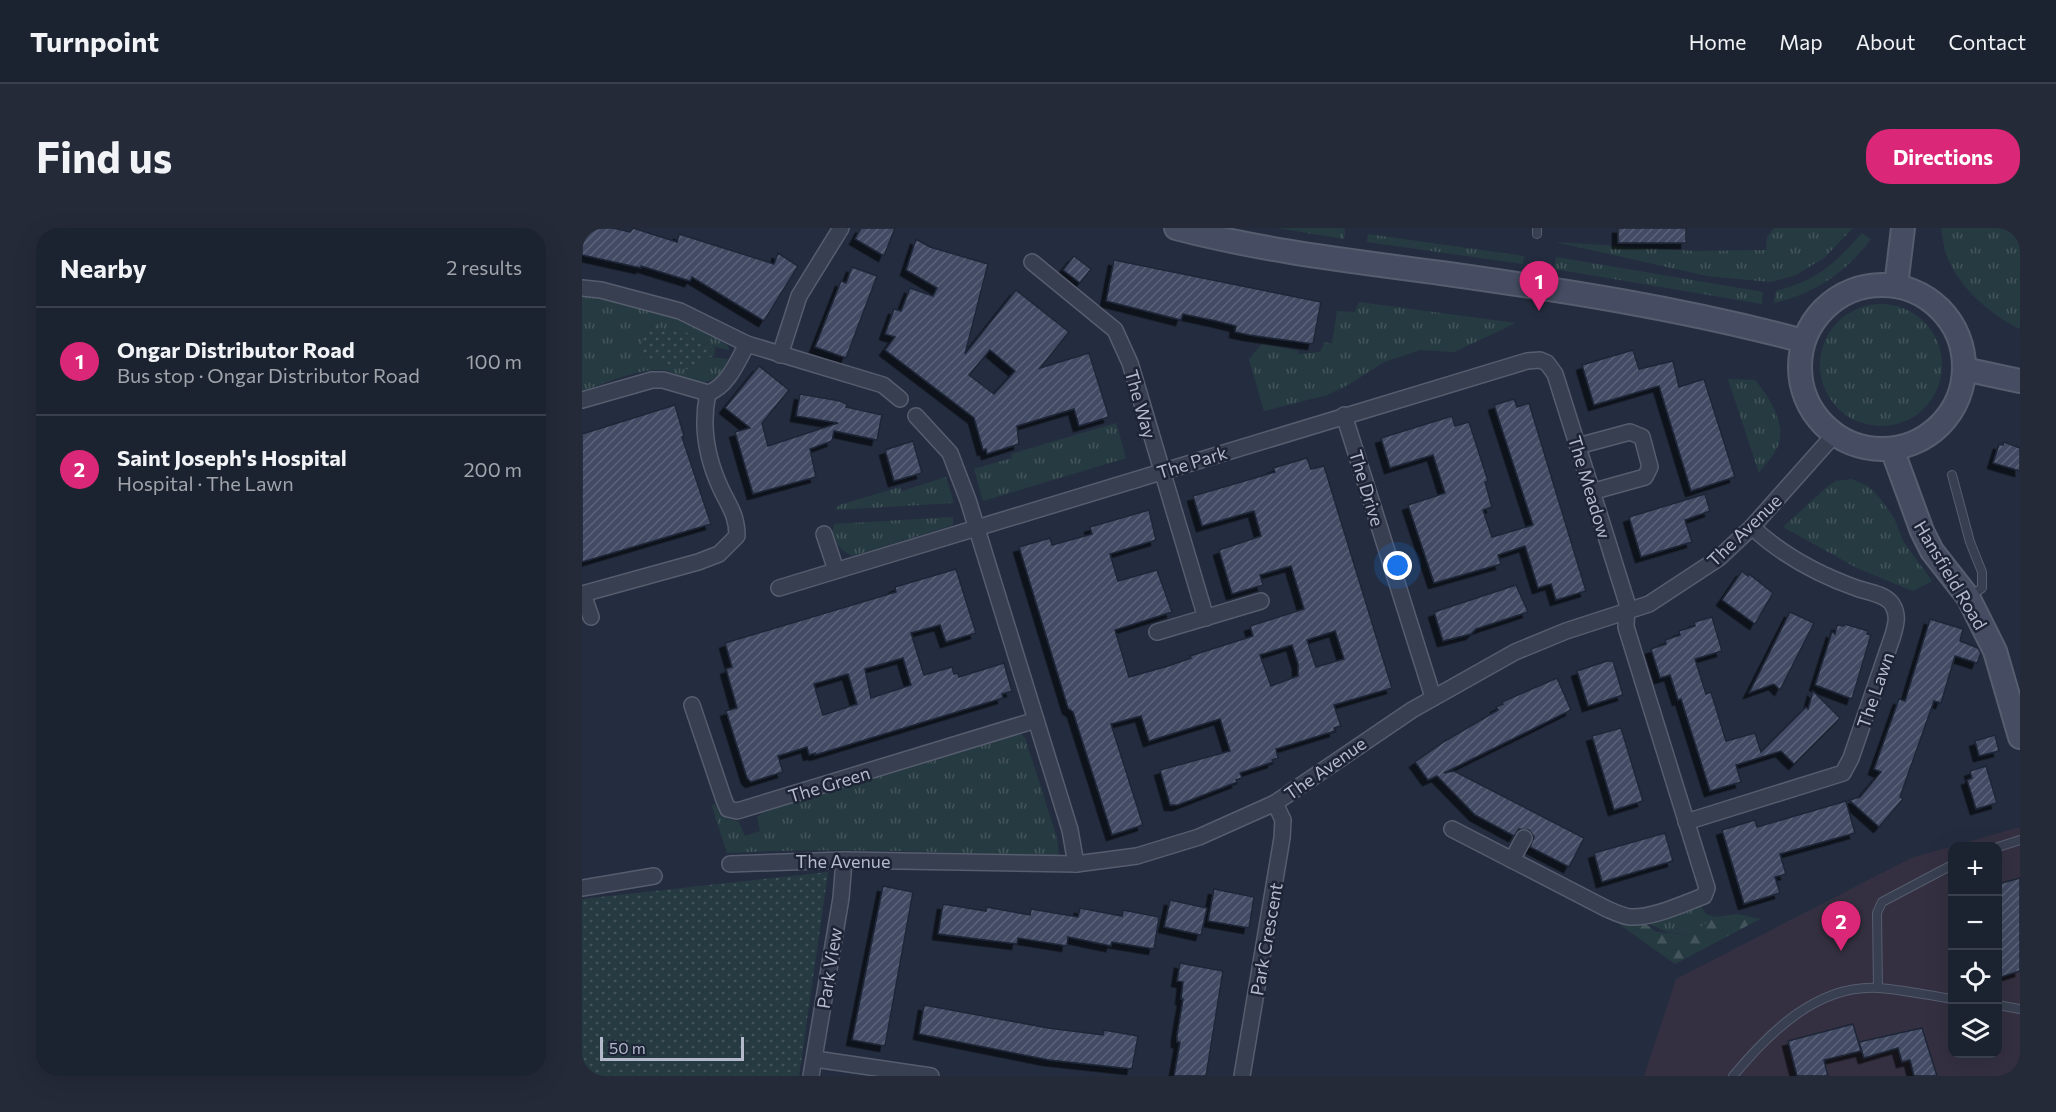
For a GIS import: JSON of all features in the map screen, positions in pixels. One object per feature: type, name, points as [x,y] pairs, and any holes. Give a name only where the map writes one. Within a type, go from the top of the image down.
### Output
[{"type":"street","points":[[780,355],[799,296],[841,228]]},
{"type":"street","points":[[1176,228],[1320,256],[1623,302],[1719,320],[1803,341]]},
{"type":"street","points":[[1896,286],[1903,228]]},
{"type":"street","name":"The Way","points":[[1032,262],[1116,330],[1130,363],[1206,618]]},
{"type":"street","points":[[1874,285],[1896,286],[1921,295],[1942,312],[1959,340],[1964,369],[1961,388],[1946,419],[1935,430],[1915,443],[1892,449],[1860,447],[1834,435],[1816,417],[1802,388],[1799,366],[1803,341],[1811,325],[1835,299],[1855,289],[1874,285]]},
{"type":"street","points":[[582,288],[601,290],[680,310],[747,344],[883,385],[900,399]]},
{"type":"street","points":[[582,400],[652,380],[663,380],[708,393],[718,388],[747,344]]},
{"type":"street","name":"The Park","points":[[779,588],[1527,361],[1540,360],[1547,363]]},
{"type":"street","name":"The Meadow","points":[[1547,363],[1555,374],[1578,446],[1627,603],[1626,613]]},
{"type":"street","points":[[1964,369],[2020,381]]},
{"type":"street","points":[[591,616],[582,594],[698,562],[719,554],[737,536],[737,521],[717,480],[705,436],[708,393]]},
{"type":"street","points":[[916,416],[950,453],[977,527],[1070,830],[1077,864]]},
{"type":"street","name":"The Drive","points":[[1344,416],[1433,697]]},
{"type":"street","points":[[1578,446],[1630,432],[1642,437],[1650,467],[1645,477],[1591,492]]},
{"type":"street","name":"The Avenue","points":[[730,864],[844,860],[1077,864],[1157,852],[1199,837],[1275,803],[1374,734],[1433,697],[1515,652],[1566,631],[1649,604],[1711,564],[1752,527],[1834,435]]},
{"type":"street","name":"Hansfield Road","points":[[1892,449],[1922,531],[1932,551],[1968,597],[1995,651],[2020,737]]},
{"type":"street","name":"The Lawn","points":[[1686,822],[1843,773],[1851,758],[1897,618],[1893,605],[1886,598],[1834,580],[1792,558],[1772,545],[1752,527]]},
{"type":"street","points":[[824,534],[836,570]]},
{"type":"street","points":[[1157,632],[1261,601]]},
{"type":"street","points":[[1452,829],[1607,909],[1627,917],[1639,916],[1704,896],[1707,888],[1706,878],[1686,822],[1626,627],[1626,613]]},
{"type":"street","name":"The Green","points":[[692,705],[724,800],[728,809],[737,811],[1036,720]]},
{"type":"street","name":"Park Crescent","points":[[1242,1076],[1280,857],[1283,820],[1275,803]]},
{"type":"street","points":[[1512,860],[1524,838]]},
{"type":"street","name":"Park View","points":[[811,1076],[841,898],[844,860]]},
{"type":"street","points":[[582,888],[654,876]]},
{"type":"street","points":[[815,1059],[931,1076]]},
{"type":"lane","points":[[1952,475],[1970,542],[1982,572],[1982,588],[1968,597]]},
{"type":"lane","points":[[2002,846],[2020,840]]},
{"type":"lane","points":[[1878,988],[1877,913],[1882,902],[1948,868]]},
{"type":"lane","points":[[1733,1076],[1779,1026],[1796,1013],[1847,991],[1878,988],[1948,998]]},
{"type":"lane","points":[[2002,1006],[2020,1009]]},
{"type":"shaded area","points":[[2020,827],[2020,1076],[1644,1076],[1676,979],[1911,858],[1948,847],[1948,1058],[2002,1058],[2002,842],[1967,842]]},
{"type":"green space","points":[[1277,228],[1340,228],[1345,229],[1344,239]]},
{"type":"green space","points":[[1774,228],[1853,228],[1824,258],[1796,275],[1771,282],[1707,276],[1555,242],[1694,251],[1766,250],[1767,237]]},
{"type":"green space","points":[[1941,228],[2020,228],[2020,329],[1986,307],[1965,287],[1945,251]]},
{"type":"green space","points":[[1862,233],[1871,239],[1840,272],[1803,294],[1774,303],[1776,291],[1803,282],[1824,270]]},
{"type":"green space","points":[[1368,234],[1524,256],[1523,264],[1367,242]]},
{"type":"green space","points":[[1556,257],[1763,292],[1762,304],[1554,269]]},
{"type":"green space","points":[[582,295],[640,307],[675,318],[710,335],[728,346],[729,350],[700,343],[691,338],[643,341],[640,359],[650,358],[682,368],[690,368],[699,365],[709,357],[728,359],[717,377],[705,382],[693,381],[669,371],[653,370],[632,374],[582,391]]},
{"type":"green space","points":[[1359,302],[1516,323],[1454,352],[1420,350],[1384,362],[1348,385],[1327,395],[1264,411],[1249,359],[1262,344],[1299,351],[1298,354],[1320,352],[1325,342],[1332,344],[1337,311],[1355,312]]},
{"type":"green space","points":[[1881,304],[1904,308],[1924,322],[1938,342],[1942,365],[1938,388],[1924,408],[1904,422],[1881,426],[1858,422],[1838,408],[1824,388],[1820,365],[1824,342],[1838,322],[1858,308]]},
{"type":"green space","points":[[654,324],[668,331],[681,328],[700,343],[715,347],[714,356],[690,369],[673,367],[652,359],[640,359],[643,341],[640,331]]},
{"type":"green space","points":[[1728,379],[1755,380],[1776,412],[1780,431],[1779,441],[1776,450],[1759,473]]},
{"type":"green space","points":[[1116,423],[1126,458],[983,501],[974,469],[1012,458],[1011,454]]},
{"type":"green space","points":[[946,477],[954,503],[835,510],[839,505],[900,487],[902,491]]},
{"type":"green space","points":[[1852,479],[1868,486],[1879,497],[1894,518],[1903,541],[1932,581],[1913,591],[1857,568],[1783,527],[1828,486],[1836,481]]},
{"type":"green space","points":[[953,517],[953,525],[853,556],[840,548],[833,535],[834,524]]},
{"type":"green space","points":[[1021,734],[1025,738],[1057,838],[1059,857],[852,850],[727,853],[712,806],[714,804],[726,818],[739,822],[745,836],[760,831],[757,817],[765,811]]},
{"type":"green space","points":[[828,872],[799,1076],[582,1076],[582,899]]},
{"type":"green space","points":[[1698,902],[1706,914],[1715,917],[1690,935],[1667,932],[1640,920]]},
{"type":"green space","points":[[1738,914],[1760,919],[1675,964],[1609,917],[1640,920],[1657,932],[1690,935],[1715,917]]},
{"type":"building","points":[[582,228],[613,228],[630,232],[633,228],[677,242],[679,234],[774,264],[778,253],[798,266],[764,321],[692,277],[690,281],[641,266],[641,268],[582,255]]},
{"type":"building","points":[[861,228],[895,228],[884,256],[855,239]]},
{"type":"building","points":[[1618,228],[1686,228],[1686,243],[1618,243]]},
{"type":"building","points":[[916,239],[930,247],[988,264],[965,354],[1016,290],[1069,332],[1040,368],[1089,353],[1109,417],[1079,426],[1074,409],[1017,426],[1019,444],[987,454],[986,449],[983,450],[974,418],[885,350],[895,337],[885,334],[894,309],[901,311],[910,288],[933,296],[937,288],[906,270]],"holes":[[[990,350],[1015,371],[994,394],[969,375]]]},
{"type":"building","points":[[1074,256],[1091,269],[1080,283],[1063,270]]},
{"type":"building","points":[[1114,260],[1321,302],[1313,344],[1249,335],[1235,332],[1236,326],[1216,321],[1183,314],[1181,320],[1106,301]]},
{"type":"building","points":[[852,267],[877,276],[846,358],[815,347],[841,281],[846,283]]},
{"type":"building","points":[[1633,350],[1639,369],[1673,361],[1679,387],[1704,379],[1735,477],[1691,491],[1659,386],[1594,405],[1582,365]]},
{"type":"building","points":[[759,366],[789,390],[762,423],[768,446],[838,423],[796,416],[800,394],[840,401],[847,404],[846,407],[882,415],[877,440],[834,431],[832,441],[810,449],[816,477],[753,494],[735,432],[750,428],[725,408]]},
{"type":"building","points":[[1514,399],[1517,407],[1529,403],[1586,591],[1556,600],[1551,584],[1538,588],[1525,546],[1498,555],[1501,564],[1434,583],[1408,505],[1445,493],[1433,455],[1390,468],[1381,438],[1452,416],[1455,426],[1469,422],[1488,481],[1485,482],[1492,507],[1483,510],[1492,537],[1533,525],[1494,405]]},
{"type":"building","points":[[675,405],[684,436],[682,437],[711,524],[582,562],[582,434]]},
{"type":"building","points":[[913,441],[922,473],[894,481],[885,450]]},
{"type":"building","points":[[2004,442],[2020,448],[2020,471],[1993,463],[1999,444],[2003,445]]},
{"type":"building","points":[[1307,458],[1311,469],[1324,466],[1392,688],[1334,705],[1341,726],[1334,728],[1335,731],[1276,749],[1278,758],[1272,760],[1273,762],[1240,773],[1242,778],[1236,780],[1237,782],[1178,805],[1170,805],[1160,770],[1230,751],[1220,719],[1149,741],[1141,716],[1111,724],[1143,825],[1112,835],[1073,712],[1068,708],[1019,547],[1050,538],[1052,545],[1092,534],[1090,527],[1149,510],[1156,540],[1110,554],[1118,581],[1157,570],[1172,612],[1115,630],[1129,677],[1168,666],[1191,658],[1190,656],[1253,636],[1250,626],[1304,609],[1291,566],[1260,575],[1263,585],[1232,594],[1219,550],[1261,536],[1254,511],[1202,526],[1193,496],[1275,472],[1273,468]],"holes":[[[1335,631],[1344,659],[1316,667],[1307,640]],[[1292,645],[1298,664],[1298,676],[1271,686],[1260,655]]]},
{"type":"building","points":[[1705,494],[1710,511],[1685,520],[1692,542],[1641,557],[1629,517]]},
{"type":"building","points":[[956,569],[976,633],[946,642],[940,625],[911,633],[924,675],[952,667],[954,674],[958,673],[959,677],[1004,663],[1012,691],[1002,694],[1003,698],[815,755],[815,753],[809,755],[807,747],[778,756],[783,772],[751,782],[747,778],[726,711],[737,708],[726,669],[732,667],[725,643],[896,592],[895,587]],"holes":[[[903,658],[911,685],[871,698],[865,669]],[[848,674],[857,704],[823,715],[814,684]]]},
{"type":"building","points":[[1742,571],[1773,593],[1755,624],[1722,600]]},
{"type":"building","points":[[1516,585],[1528,612],[1476,629],[1471,634],[1443,641],[1434,612]]},
{"type":"building","points":[[1790,612],[1814,623],[1780,690],[1774,684],[1749,693]]},
{"type":"building","points":[[1712,617],[1722,651],[1695,659],[1706,694],[1711,692],[1726,741],[1755,733],[1761,752],[1806,707],[1808,709],[1813,691],[1840,718],[1794,764],[1781,751],[1736,765],[1741,782],[1710,791],[1681,699],[1678,700],[1670,675],[1660,678],[1651,649],[1666,644],[1665,640],[1680,635],[1679,631],[1695,626],[1694,622]]},
{"type":"building","points":[[1930,619],[1963,629],[1960,641],[1978,648],[1981,653],[1977,663],[1955,656],[1941,703],[1934,701],[1900,797],[1903,799],[1879,827],[1849,800],[1860,797],[1881,772],[1874,769],[1899,699],[1905,701]]},
{"type":"building","points":[[1845,624],[1868,631],[1867,634],[1871,635],[1852,699],[1815,685],[1832,632],[1835,634],[1837,625],[1844,626]]},
{"type":"building","points":[[1613,661],[1623,695],[1588,706],[1577,671]]},
{"type":"building","points":[[1557,678],[1571,710],[1444,773],[1454,771],[1584,838],[1569,867],[1530,847],[1534,837],[1529,830],[1519,829],[1514,836],[1475,815],[1437,776],[1428,780],[1415,762],[1445,741],[1498,710],[1496,707],[1503,704],[1502,702]]},
{"type":"building","points":[[1621,728],[1643,801],[1614,810],[1592,736]]},
{"type":"building","points":[[1995,735],[1999,751],[1979,756],[1975,741]]},
{"type":"building","points":[[1986,766],[1997,803],[1976,809],[1967,780],[1972,778],[1970,771]]},
{"type":"building","points":[[1846,801],[1855,833],[1780,854],[1786,874],[1775,877],[1780,893],[1744,904],[1722,830],[1755,820],[1757,827]]},
{"type":"building","points":[[1665,833],[1673,861],[1602,882],[1594,853]]},
{"type":"building","points":[[2020,878],[2020,971],[2002,977],[2002,896],[2002,883]]},
{"type":"building","points":[[883,886],[913,892],[885,1046],[852,1040]]},
{"type":"building","points":[[1214,889],[1254,897],[1249,928],[1208,921]]},
{"type":"building","points":[[1170,900],[1207,908],[1201,935],[1164,927]]},
{"type":"building","points":[[943,904],[986,911],[986,907],[1030,915],[1031,909],[1078,917],[1080,908],[1122,916],[1123,910],[1159,917],[1154,949],[1112,942],[1111,946],[1068,937],[1067,946],[1018,938],[1017,944],[938,934]]},
{"type":"building","points":[[1180,963],[1223,971],[1206,1076],[1174,1076],[1180,1042],[1177,1042],[1177,1035],[1183,999],[1181,999],[1183,982],[1177,981]]},
{"type":"building","points":[[924,1005],[1048,1028],[1103,1035],[1104,1030],[1138,1036],[1132,1069],[1049,1060],[919,1034]]},
{"type":"building","points":[[1853,1024],[1861,1051],[1824,1060],[1828,1076],[1797,1076],[1788,1041]]},
{"type":"building","points":[[1922,1028],[1937,1076],[1914,1076],[1910,1060],[1902,1062],[1898,1048],[1864,1058],[1859,1042]]},
{"type":"place","name":"Ongar Distributor Road","points":[[1539,311]]},
{"type":"place","name":"Saint Joseph's Hospital","points":[[1841,951]]}]
